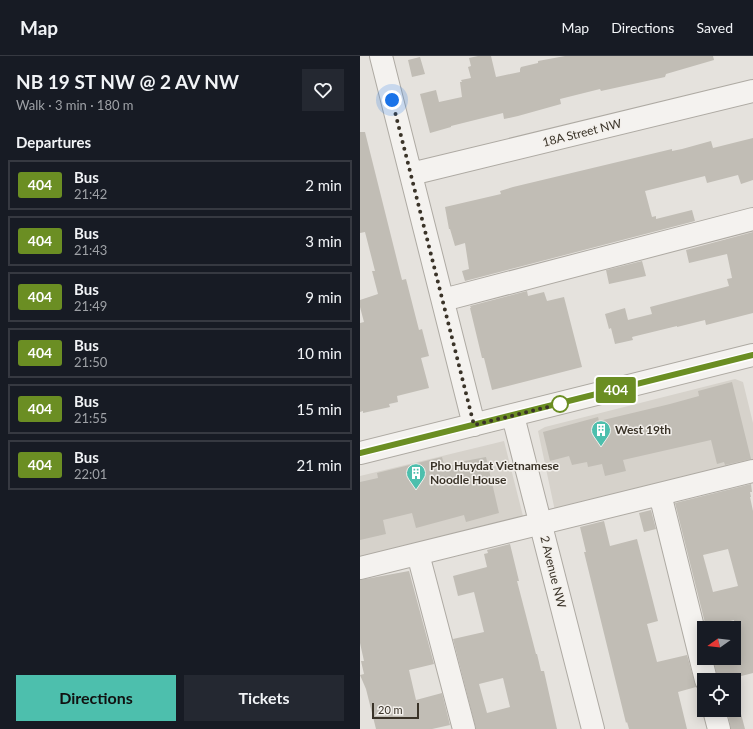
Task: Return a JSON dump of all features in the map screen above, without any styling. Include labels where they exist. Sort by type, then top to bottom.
[{"type":"street","points":[[381,56],[474,425]]},
{"type":"street","name":"18A Street NW","points":[[411,174],[753,91]]},
{"type":"street","points":[[443,300],[753,219]]},
{"type":"street","points":[[360,453],[753,355]]},
{"type":"street","name":"2 Avenue NW","points":[[513,416],[593,729]]},
{"type":"street","points":[[360,568],[753,471]]},
{"type":"street","points":[[660,494],[704,673]]},
{"type":"street","points":[[418,554],[464,729]]},
{"type":"street","points":[[716,717],[719,729]]},
{"type":"shaded area","points":[[735,379],[743,382],[753,423],[753,463],[555,511],[538,431],[545,427]]},
{"type":"shaded area","points":[[504,441],[525,524],[360,564],[360,476]]},
{"type":"building","points":[[491,56],[496,77],[520,72],[521,67],[538,63],[538,61],[565,56],[713,56],[714,60],[666,74],[665,77],[601,91],[600,89],[560,99],[561,104],[518,116],[504,119],[503,113],[451,126],[430,133],[420,94],[436,90],[439,102],[462,97],[460,82],[462,82],[461,80],[471,78],[468,67],[471,66],[469,58]]},
{"type":"building","points":[[420,57],[425,74],[412,77],[408,60]]},
{"type":"building","points":[[360,132],[365,132],[402,280],[406,279],[419,330],[422,329],[429,356],[421,358],[429,388],[397,396],[398,402],[389,404],[390,407],[363,413],[363,411],[360,412],[360,323],[364,322],[360,307],[360,300],[378,294],[372,271],[375,271],[365,232],[360,233]]},
{"type":"building","points":[[753,138],[753,180],[741,184],[738,175],[707,183],[705,176],[645,191],[652,217],[656,216],[656,219],[692,210],[695,221],[465,281],[462,271],[469,269],[465,243],[455,246],[449,229],[445,207],[501,194],[500,191],[513,187],[672,149],[672,151],[682,149],[711,141],[713,148]]},
{"type":"building","points":[[753,232],[753,313],[706,325],[705,320],[677,326],[632,337],[633,340],[615,344],[611,328],[609,329],[605,314],[625,308],[628,320],[652,314],[650,307],[729,286],[727,279],[732,278],[727,254],[689,263],[686,250]]},
{"type":"building","points":[[642,261],[646,276],[609,284],[606,270]]},
{"type":"building","points":[[527,291],[528,296],[544,292],[547,301],[564,297],[582,367],[492,390],[484,358],[482,358],[470,306]]},
{"type":"building","points":[[732,382],[751,459],[725,465],[724,462],[717,464],[711,440],[623,460],[626,471],[605,476],[602,464],[588,467],[587,462],[572,465],[569,456],[550,461],[543,432],[598,417],[599,421],[670,404],[699,396],[698,391]]},
{"type":"building","points":[[442,457],[445,468],[465,461],[486,457],[499,513],[466,522],[464,515],[416,528],[412,513],[383,520],[386,534],[360,540],[360,482],[378,478],[377,473]]},
{"type":"building","points":[[751,484],[752,492],[750,492],[750,497],[753,511],[753,673],[741,676],[741,673],[716,673],[715,665],[741,665],[741,621],[704,621],[675,503]],"holes":[[[728,549],[738,586],[713,592],[703,555]]]},
{"type":"building","points":[[651,510],[656,529],[644,532],[639,513]]},
{"type":"building","points":[[604,521],[610,546],[637,539],[658,621],[647,624],[657,662],[687,655],[696,687],[678,692],[687,729],[629,729],[627,722],[626,723],[584,552],[586,552],[580,527]]},
{"type":"building","points":[[510,544],[519,581],[517,581],[541,671],[544,671],[557,729],[476,729],[453,639],[484,632],[474,592],[458,596],[453,576],[487,567],[484,554],[488,553],[487,550]],"holes":[[[503,678],[510,707],[487,713],[479,684]]]},
{"type":"building","points":[[409,571],[434,664],[409,670],[416,700],[442,693],[450,725],[432,729],[376,729],[366,689],[360,675],[364,674],[361,661],[364,661],[360,643],[360,580]]},
{"type":"building","points":[[741,714],[745,729],[731,729],[728,717],[741,717]]},
{"type":"bus line","name":"404","points":[[360,453],[753,355]]},
{"type":"place","name":"West 19th","points":[[601,447]]},
{"type":"place","name":"Pho Huydat Vietnamese Noodle House","points":[[416,490]]},
{"type":"route","points":[[392,100],[474,425],[560,404]]}]
